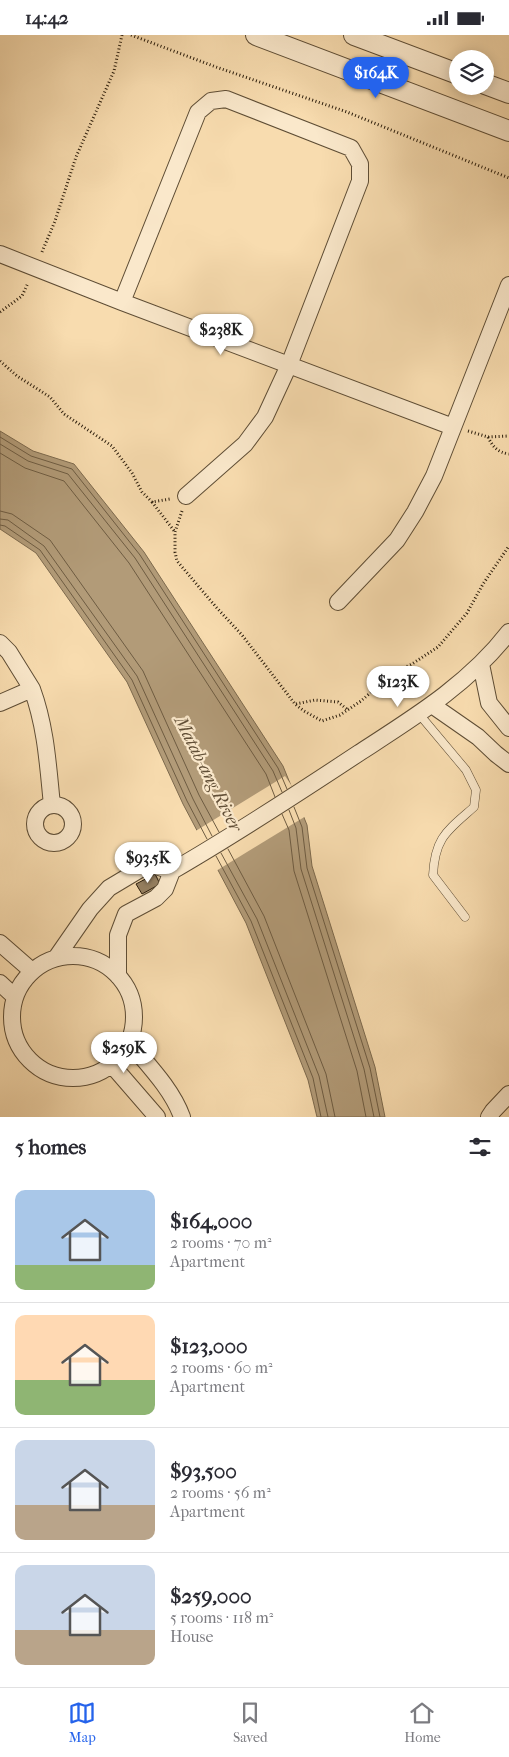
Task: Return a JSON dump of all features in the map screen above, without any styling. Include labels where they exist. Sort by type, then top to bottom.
[{"type":"street","points":[[256,35],[509,131]]},
{"type":"street","points":[[354,35],[449,71]]},
{"type":"street","points":[[494,87],[509,93]]},
{"type":"street","points":[[122,302],[198,112],[211,101],[226,99],[351,148],[360,164],[360,181],[289,365],[264,417],[245,445],[186,497]]},
{"type":"street","points":[[0,254],[453,427]]},
{"type":"street","points":[[338,602],[397,540],[415,512],[434,476],[509,285]]},
{"type":"street","points":[[118,975],[118,935],[126,914],[156,898],[166,889],[172,871],[297,794],[425,709],[481,664],[509,632]]},
{"type":"street","points":[[0,643],[9,653],[32,689],[38,705],[44,733],[52,805]]},
{"type":"street","points":[[481,664],[489,703],[509,728]]},
{"type":"street","points":[[0,703],[32,689]]},
{"type":"street","points":[[425,709],[478,737],[509,764]]},
{"type":"street","points":[[56,958],[90,909],[109,888],[149,864],[172,871]]},
{"type":"street","points":[[0,943],[32,971]]},
{"type":"street","points":[[73,956],[90,958],[105,965],[118,975],[131,996],[135,1019],[129,1042],[112,1065],[94,1075],[75,1078],[55,1076],[38,1067],[23,1054],[14,1036],[11,1017],[15,997],[22,983],[32,971],[43,963],[56,958],[73,956]]},
{"type":"street","points":[[0,983],[15,997]]},
{"type":"street","points":[[129,1042],[163,1084],[178,1106],[182,1117]]},
{"type":"street","points":[[112,1065],[157,1117]]},
{"type":"street","points":[[490,1117],[493,1111],[509,1094]]},
{"type":"lane","points":[[425,709],[466,770],[476,790],[474,807],[446,832],[437,845],[434,862],[433,875],[465,917]]},
{"type":"path","points":[[0,312],[22,296],[35,268],[55,221],[76,157],[114,71],[122,35]]},
{"type":"path","points":[[131,35],[346,112],[509,179]]},
{"type":"path","points":[[0,361],[17,376],[50,397],[64,414],[112,446],[132,473],[142,492],[152,501],[175,532]]},
{"type":"path","points":[[453,427],[488,437],[509,436]]},
{"type":"path","points":[[488,437],[500,453],[509,454]]},
{"type":"path","points":[[152,501],[186,497],[175,532],[177,561],[242,635],[295,704],[322,721],[348,710],[393,673],[412,664],[438,647],[467,613],[483,584],[509,546]]},
{"type":"path","points":[[295,704],[315,700],[338,702],[348,710]]},
{"type":"water","name":"Matab-ang River","points":[[0,431],[33,451],[74,464],[144,552],[283,766],[307,825],[312,866],[375,1067],[385,1117],[317,1117],[308,1080],[246,923],[183,804],[127,682],[36,553],[0,529]]},
{"type":"pier","points":[[285,776],[298,795],[306,816],[216,871],[194,832]]},
{"type":"building","points":[[155,874],[160,884],[142,894],[136,884]]}]
